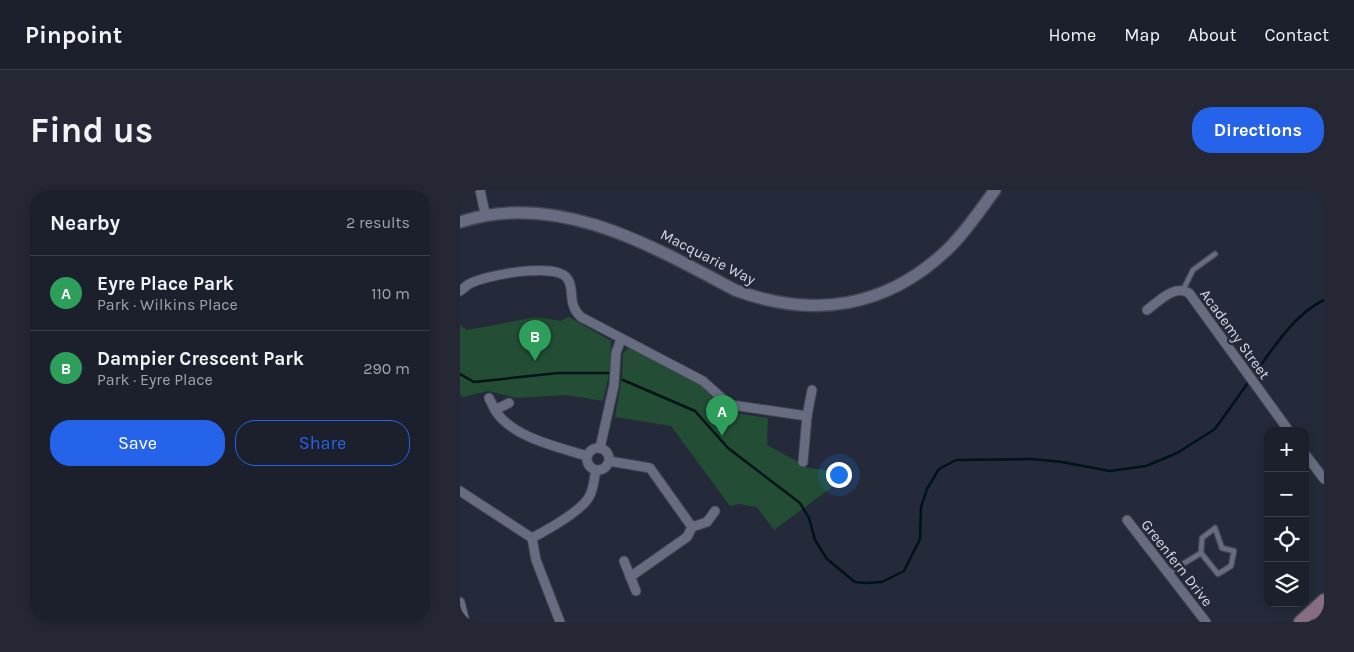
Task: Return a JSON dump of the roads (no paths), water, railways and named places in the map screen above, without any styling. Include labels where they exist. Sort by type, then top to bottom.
[{"type":"main road","points":[[1300,622],[1324,600]]},
{"type":"main road","points":[[1318,622],[1324,616]]},
{"type":"street","points":[[480,190],[485,213]]},
{"type":"street","name":"Macquarie Way","points":[[460,222],[485,213],[519,209],[568,212],[619,230],[744,293],[769,301],[818,306],[853,302],[874,296],[912,278],[948,250],[995,190]]},
{"type":"street","points":[[460,291],[470,283],[505,273],[554,270],[566,276],[569,282],[571,304],[575,312],[581,317],[704,380],[724,400],[732,405],[806,416]]},
{"type":"street","name":"Academy Street","points":[[1147,310],[1173,291],[1183,290],[1188,293],[1286,427]]},
{"type":"street","points":[[600,448],[614,385],[616,353],[621,339]]},
{"type":"street","points":[[803,462],[806,416],[812,390]]},
{"type":"street","points":[[489,398],[501,420],[538,441],[587,456]]},
{"type":"street","points":[[495,410],[508,402]]},
{"type":"street","points":[[600,448],[606,452],[609,461],[603,469],[596,470],[587,463],[587,456],[594,449],[600,448]]},
{"type":"street","points":[[1309,459],[1324,480]]},
{"type":"street","points":[[609,461],[650,468],[692,527]]},
{"type":"street","points":[[532,538],[554,526],[585,502],[592,490],[596,470]]},
{"type":"street","points":[[460,491],[532,538]]},
{"type":"street","points":[[630,577],[687,537],[692,527],[707,522],[715,512]]},
{"type":"street","name":"Greenfern Drive","points":[[1127,520],[1206,622]]},
{"type":"street","points":[[532,538],[534,555],[560,622]]},
{"type":"street","points":[[624,561],[636,591]]},
{"type":"street","points":[[460,602],[465,622]]},
{"type":"lane","points":[[1183,290],[1193,270],[1215,254]]},
{"type":"lane","points":[[1215,528],[1222,548],[1234,551],[1231,566],[1218,574],[1201,553],[1202,538],[1215,528]]},
{"type":"lane","points":[[1167,574],[1201,553]]},
{"type":"waterway","points":[[1253,376],[1293,324],[1313,306],[1324,300]]},
{"type":"waterway","points":[[460,374],[474,382],[558,373],[609,373]]},
{"type":"waterway","points":[[623,380],[695,411],[728,448],[800,503],[809,518],[815,540],[827,559],[855,582],[865,583],[882,582],[904,571],[920,539],[921,507],[927,489],[939,469],[956,460],[1032,459],[1062,462],[1110,471],[1146,466],[1177,453],[1215,429],[1250,380]]},
{"type":"place","name":"Dampier Crescent Park","points":[[535,361]]},
{"type":"place","name":"Eyre Place Park","points":[[722,436]]}]
